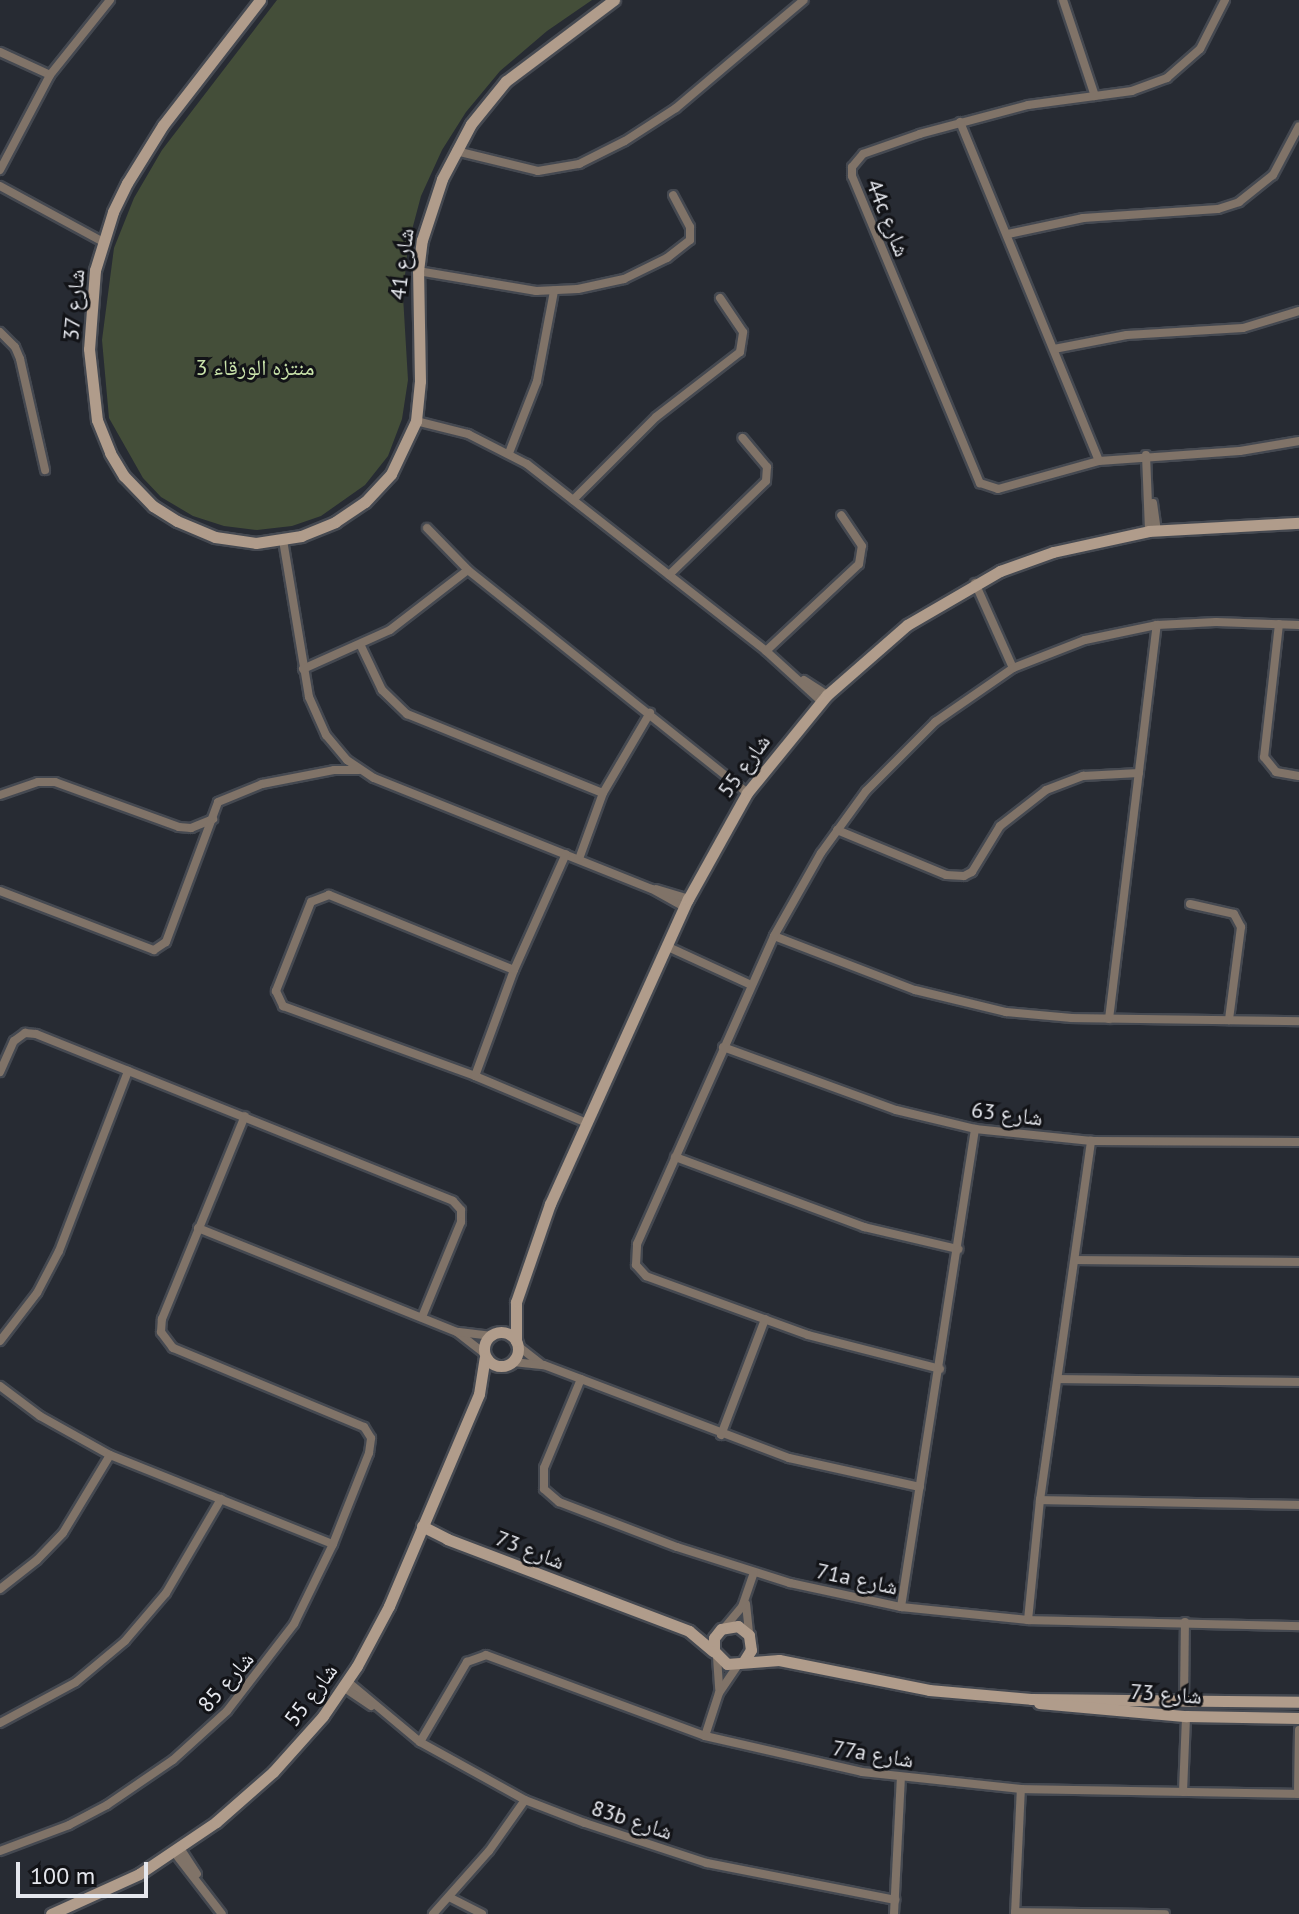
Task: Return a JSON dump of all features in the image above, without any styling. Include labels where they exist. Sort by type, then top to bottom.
[{"type":"street","points":[[0,170],[50,75],[110,0]]},
{"type":"street","name":"شارع 37","points":[[260,0],[142,154],[103,242],[91,298],[90,373],[97,420],[118,468],[153,506],[196,530],[235,541],[283,540]]},
{"type":"street","name":"شارع 41","points":[[283,540],[318,530],[365,502],[402,457],[416,421],[420,381],[418,271],[430,209],[456,151],[471,124],[506,81],[614,0]]},
{"type":"street","points":[[456,151],[538,171],[559,170],[589,160],[676,108],[804,0]]},
{"type":"street","points":[[1063,0],[1095,96]]},
{"type":"street","name":"44c شارع","points":[[1099,461],[1007,486],[989,488],[975,477],[852,176],[852,167],[863,154],[960,122],[1028,105],[1132,91],[1167,78],[1200,49],[1225,0]]},
{"type":"street","points":[[0,52],[50,75]]},
{"type":"street","points":[[960,122],[1099,461],[1146,455],[1240,451],[1299,441]]},
{"type":"street","points":[[1008,234],[1083,218],[1218,209],[1239,202],[1273,175],[1299,126]]},
{"type":"street","points":[[0,186],[103,242]]},
{"type":"street","points":[[418,271],[518,290],[554,291],[624,279],[686,246],[691,234],[690,227],[673,195]]},
{"type":"street","points":[[509,453],[537,381],[554,291]]},
{"type":"street","points":[[573,500],[656,417],[740,352],[743,332],[720,298]]},
{"type":"street","points":[[1054,349],[1127,335],[1243,328],[1299,311]]},
{"type":"street","points":[[0,332],[15,347],[20,359],[45,470]]},
{"type":"street","points":[[416,421],[468,434],[509,453],[824,698]]},
{"type":"street","points":[[669,575],[766,481],[767,467],[743,438]]},
{"type":"street","points":[[1146,455],[1153,530]]},
{"type":"street","points":[[766,651],[859,564],[862,546],[841,515]]},
{"type":"street","name":"شارع 55","points":[[491,1335],[516,1302],[550,1204],[686,903],[747,793],[824,698],[884,643],[971,585],[1053,552],[1153,530],[1299,525]]},
{"type":"street","points":[[427,528],[468,570],[747,793]]},
{"type":"street","points":[[283,540],[309,697],[322,728],[336,748],[360,770],[686,903]]},
{"type":"street","points":[[303,669],[361,646],[418,612],[468,570]]},
{"type":"street","points":[[971,585],[1013,668]]},
{"type":"street","points":[[940,1369],[851,1348],[640,1271],[635,1251],[774,936],[837,830],[899,755],[945,715],[1013,668],[1085,640],[1157,625],[1216,622],[1299,625]]},
{"type":"street","points":[[1279,624],[1264,757],[1276,772],[1299,776]]},
{"type":"street","points":[[1109,1019],[1157,625]]},
{"type":"street","points":[[361,646],[382,690],[407,714],[603,793]]},
{"type":"street","points":[[579,859],[603,793],[650,713]]},
{"type":"street","points":[[0,891],[154,950],[166,942],[218,802],[249,788],[322,772],[360,770]]},
{"type":"street","points":[[837,830],[946,875],[964,876],[972,872],[1000,826],[1046,790],[1083,776],[1139,773]]},
{"type":"street","points":[[0,795],[38,782],[55,782],[179,827],[191,828],[213,819]]},
{"type":"street","points":[[475,1076],[514,970],[566,854]]},
{"type":"street","points":[[514,970],[329,895],[311,902],[276,991],[283,1006],[475,1076],[587,1123]]},
{"type":"street","points":[[1190,904],[1234,914],[1241,927],[1229,1020]]},
{"type":"street","points":[[774,936],[939,998],[1031,1015],[1299,1021]]},
{"type":"street","points":[[666,946],[751,985]]},
{"type":"street","points":[[0,1072],[14,1041],[25,1033],[42,1036],[453,1201],[461,1210],[461,1222],[422,1317]]},
{"type":"street","name":"شارع 63","points":[[723,1047],[896,1110],[975,1129],[1091,1141],[1299,1142]]},
{"type":"street","points":[[0,1341],[37,1293],[59,1251],[128,1071]]},
{"type":"street","points":[[245,1116],[198,1228],[457,1332],[494,1366],[544,1365]]},
{"type":"street","points":[[901,1607],[975,1129]]},
{"type":"street","points":[[1028,1620],[1040,1500],[1091,1141]]},
{"type":"street","points":[[675,1157],[864,1227],[958,1249]]},
{"type":"street","name":"شارع 85","points":[[0,1851],[69,1825],[144,1782],[201,1737],[252,1684],[274,1655],[312,1590],[369,1453],[371,1438],[368,1431],[357,1423],[173,1348],[163,1338],[162,1319],[198,1228]]},
{"type":"street","points":[[1075,1260],[1299,1262]]},
{"type":"street","name":"شارع 55","points":[[516,1302],[517,1343]]},
{"type":"street","points":[[721,1435],[765,1319]]},
{"type":"street","points":[[457,1332],[508,1333],[544,1365],[721,1435],[813,1465],[920,1487]]},
{"type":"street","points":[[484,1355],[491,1335]]},
{"type":"street","points":[[509,1364],[517,1343]]},
{"type":"street","name":"شارع 55","points":[[51,1914],[102,1893],[177,1850],[273,1772],[345,1684],[379,1627],[479,1394],[484,1355]]},
{"type":"street","name":"شارع 55","points":[[479,1394],[509,1364]]},
{"type":"street","name":"71a شارع","points":[[581,1379],[544,1468],[544,1489],[550,1497],[637,1533],[754,1573],[901,1607],[1028,1620],[1299,1626]]},
{"type":"street","points":[[1058,1379],[1299,1382]]},
{"type":"street","points":[[0,1386],[40,1416],[110,1455],[333,1544]]},
{"type":"street","points":[[0,1589],[37,1560],[63,1533],[110,1455]]},
{"type":"street","points":[[0,1723],[66,1688],[125,1641],[166,1593],[221,1499]]},
{"type":"street","points":[[1040,1500],[1299,1505]]},
{"type":"street","name":"شارع 73","points":[[421,1529],[689,1631],[715,1654]]},
{"type":"street","points":[[719,1693],[715,1654],[721,1629],[746,1599],[754,1573]]},
{"type":"street","points":[[705,1736],[719,1693],[751,1650],[746,1599]]},
{"type":"street","points":[[1184,1700],[1185,1622]]},
{"type":"street","points":[[721,1629],[738,1626],[750,1636]]},
{"type":"street","name":"شارع 73","points":[[689,1631],[721,1629]]},
{"type":"street","name":"شارع 73","points":[[750,1636],[779,1660]]},
{"type":"street","points":[[715,1654],[727,1664],[742,1662]]},
{"type":"street","name":"77a شارع","points":[[420,1742],[464,1668],[473,1658],[486,1655],[705,1736],[809,1762],[901,1778],[1021,1789],[1299,1794]]},
{"type":"street","name":"شارع 73","points":[[742,1662],[779,1660],[929,1690],[1031,1699],[1299,1702]]},
{"type":"street","name":"83b شارع","points":[[345,1684],[420,1742],[525,1800],[707,1863],[895,1900]]},
{"type":"street","name":"شارع 73","points":[[1031,1699],[1043,1703],[1186,1716],[1299,1718]]},
{"type":"street","points":[[1183,1792],[1186,1716]]},
{"type":"street","points":[[1299,1730],[1299,1794]]},
{"type":"street","points":[[894,1914],[901,1778]]},
{"type":"street","points":[[1021,1789],[1015,1913],[1165,1914]]},
{"type":"street","points":[[433,1914],[525,1800]]},
{"type":"street","points":[[177,1850],[222,1914]]},
{"type":"street","points":[[449,1897],[482,1914]]},
{"type":"green space","name":"منتزه الورقاء 3","points":[[277,0],[592,0],[547,31],[500,71],[466,112],[442,150],[421,196],[408,245],[403,296],[408,380],[402,419],[388,456],[365,485],[321,516],[292,526],[257,530],[224,526],[193,516],[161,497],[143,478],[109,418],[102,340],[114,248],[134,198],[162,150]]}]
